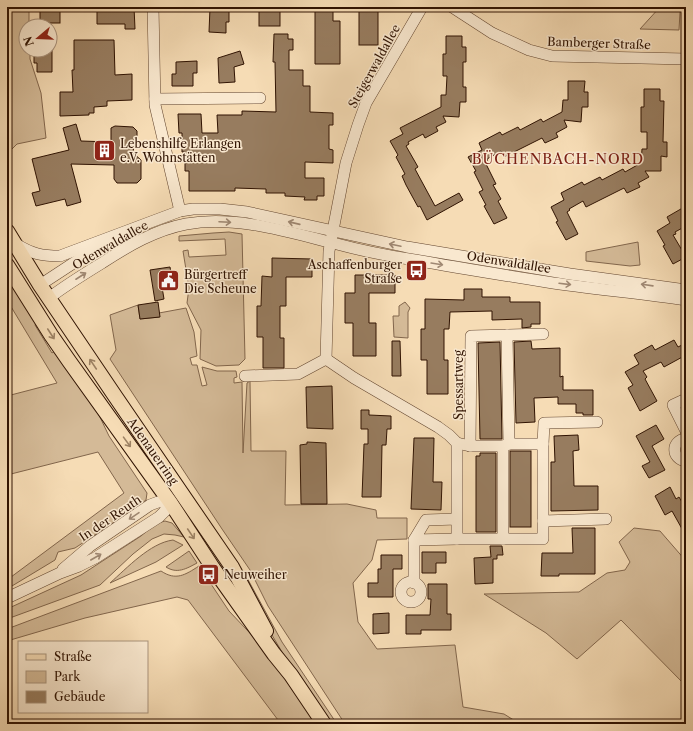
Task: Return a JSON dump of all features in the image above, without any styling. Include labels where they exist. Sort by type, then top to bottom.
[{"type":"main road","name":"Adenauerring","points":[[7,231],[40,285],[232,567],[291,675]]},
{"type":"main road","name":"Adenauerring","points":[[7,265],[69,361],[170,502],[214,568],[274,654],[291,675],[324,724]]},
{"type":"main road","points":[[30,301],[40,285]]},
{"type":"main road","points":[[30,301],[49,298]]},
{"type":"main road","points":[[170,502],[182,494]]},
{"type":"street","points":[[153,7],[154,99],[180,211]]},
{"type":"street","name":"Steigerwaldallee","points":[[331,237],[346,164],[366,103],[422,7]]},
{"type":"street","name":"Bamberger Straße","points":[[452,7],[492,33],[529,50],[552,56],[686,59]]},
{"type":"street","points":[[154,99],[260,98]]},
{"type":"street","name":"Odenwaldallee","points":[[15,244],[27,251],[42,256],[60,256],[180,211],[220,208],[247,212],[418,261],[540,281],[686,300]]},
{"type":"street","name":"Odenwaldallee","points":[[49,298],[96,266],[144,238],[165,229],[186,224],[226,221],[303,235],[331,237],[407,247],[552,271],[686,290]]},
{"type":"street","name":"Odenwaldallee","points":[[40,285],[122,232]]},
{"type":"street","points":[[326,359],[329,251],[331,237]]},
{"type":"street","name":"Spessartweg","points":[[470,446],[471,336],[543,334]]},
{"type":"street","points":[[503,539],[507,335]]},
{"type":"street","points":[[245,376],[298,374],[326,359]]},
{"type":"street","points":[[326,359],[354,378],[438,427],[457,443],[470,446],[543,444]]},
{"type":"street","points":[[686,399],[673,405],[686,431]]},
{"type":"street","points":[[414,540],[543,539],[544,423],[597,422]]},
{"type":"street","points":[[686,439],[678,442],[675,449],[676,456],[686,460]]},
{"type":"street","points":[[457,443],[457,539]]},
{"type":"street","name":"In der Reuth","points":[[7,598],[60,572],[79,566],[95,558],[159,517],[165,511],[170,502]]},
{"type":"street","points":[[414,583],[414,540],[426,520],[457,519]]},
{"type":"street","points":[[543,521],[606,519]]},
{"type":"green space","points":[[7,7],[29,7],[29,18],[18,18],[18,58],[30,58],[41,93],[46,138],[17,144],[7,154]]},
{"type":"green space","points":[[660,7],[677,7],[680,12],[679,30],[640,29]]},
{"type":"green space","points":[[229,232],[242,234],[245,359],[239,365],[216,366],[200,359],[201,330],[187,303],[189,288],[183,251],[188,250],[189,257],[226,255],[225,239],[179,241],[179,236]]},
{"type":"green space","points":[[638,242],[640,265],[630,266],[586,261],[586,252]]},
{"type":"green space","points":[[7,275],[37,322],[35,325],[52,353],[55,351],[98,413],[109,436],[147,493],[146,500],[125,515],[75,548],[58,552],[55,560],[7,589],[7,580],[124,493],[98,452],[7,475],[7,396],[57,383],[7,300]]},
{"type":"green space","points":[[405,302],[410,308],[408,312],[408,338],[394,337],[393,316],[399,316],[399,306]]},
{"type":"green space","points":[[138,305],[140,319],[159,317],[159,313],[186,308],[194,332],[197,356],[190,358],[192,365],[197,365],[202,386],[207,385],[202,367],[217,371],[236,371],[237,377],[234,378],[234,383],[242,382],[243,453],[247,383],[250,381],[251,451],[286,451],[285,505],[347,504],[376,510],[377,518],[407,518],[407,539],[377,540],[372,560],[353,583],[358,622],[377,649],[455,645],[463,707],[504,714],[520,724],[345,724],[268,606],[250,570],[110,359],[116,350],[110,315]]},
{"type":"green space","points":[[165,521],[172,523],[184,537],[164,534],[152,539],[133,554],[100,585],[7,619],[7,609],[81,575],[141,536],[155,524]]},
{"type":"green space","points":[[634,528],[660,531],[686,561],[686,686],[621,620],[577,659],[546,633],[484,594],[579,592],[607,573],[625,570],[630,562],[619,542]]},
{"type":"green space","points":[[173,540],[183,545],[156,562],[110,583],[147,551],[164,542]]},
{"type":"green space","points":[[189,551],[197,563],[185,569],[178,570],[166,567]]},
{"type":"green space","points":[[199,566],[229,611],[263,647],[316,724],[281,724],[188,600],[177,597],[85,618],[7,641],[7,629],[161,571],[171,576],[180,576]]},
{"type":"green space","points":[[246,576],[282,642],[337,724],[330,724],[285,657],[269,630],[245,578]]},
{"type":"building","points":[[40,7],[60,7],[60,23],[58,23],[58,18],[40,18]]},
{"type":"building","points":[[97,7],[134,7],[135,29],[125,29],[125,24],[97,24]]},
{"type":"building","points":[[259,7],[280,7],[280,26],[259,26]]},
{"type":"building","points":[[315,7],[333,7],[333,21],[340,21],[340,64],[315,64]]},
{"type":"building","points":[[359,7],[378,7],[378,45],[359,45]]},
{"type":"building","points":[[210,8],[229,8],[229,22],[226,22],[226,33],[209,32]]},
{"type":"building","points":[[274,34],[288,34],[288,39],[293,39],[293,50],[289,50],[289,70],[303,70],[303,86],[310,86],[310,112],[333,113],[333,125],[329,125],[329,149],[333,150],[333,163],[305,162],[305,178],[324,178],[324,196],[317,196],[317,200],[304,200],[305,197],[285,196],[285,193],[266,193],[266,189],[235,188],[235,191],[189,191],[189,171],[185,171],[185,152],[182,152],[182,133],[179,133],[178,114],[201,114],[202,133],[218,133],[217,115],[242,115],[242,111],[276,112],[275,62],[273,62]]},
{"type":"building","points":[[446,36],[462,36],[462,47],[466,47],[466,62],[463,62],[463,87],[466,87],[466,102],[460,102],[459,117],[443,116],[446,122],[436,127],[438,131],[425,138],[423,134],[408,142],[409,144],[406,146],[418,167],[415,169],[435,206],[459,193],[463,200],[427,220],[420,206],[418,207],[406,185],[402,176],[405,174],[396,157],[398,155],[390,141],[403,134],[400,128],[441,107],[441,95],[446,95],[447,76],[443,76],[443,54],[446,54]]},
{"type":"building","points":[[74,40],[114,40],[115,75],[132,74],[132,100],[107,101],[107,106],[94,107],[94,113],[89,113],[89,115],[60,116],[60,92],[73,92],[72,70],[74,70]]},
{"type":"building","points":[[240,51],[244,64],[234,67],[235,82],[219,83],[218,58]]},
{"type":"building","points":[[34,58],[52,58],[52,72],[37,72],[37,63],[34,63]]},
{"type":"building","points":[[197,61],[197,73],[193,73],[193,86],[172,86],[172,74],[176,74],[176,62]]},
{"type":"building","points":[[568,81],[585,81],[584,92],[588,92],[588,107],[582,107],[581,122],[564,120],[567,127],[556,133],[558,137],[545,143],[542,138],[504,157],[501,151],[487,159],[488,160],[485,162],[496,184],[493,185],[501,199],[498,201],[507,218],[494,224],[484,206],[486,205],[479,192],[483,190],[474,172],[476,171],[468,157],[482,150],[479,143],[500,132],[502,135],[518,127],[520,130],[541,119],[543,122],[562,112],[563,100],[568,100]]},
{"type":"building","points":[[644,89],[660,89],[660,101],[664,101],[663,142],[667,142],[667,157],[661,156],[661,171],[645,171],[649,177],[638,183],[640,187],[627,193],[624,188],[586,207],[583,201],[569,209],[570,210],[567,212],[578,234],[566,240],[556,222],[558,221],[551,207],[564,200],[561,193],[582,182],[584,185],[600,177],[602,180],[623,169],[625,172],[641,163],[642,149],[647,149],[647,132],[641,132],[641,107],[644,107]]},
{"type":"building","points":[[76,124],[81,141],[111,142],[111,128],[115,126],[133,127],[137,131],[137,141],[134,144],[133,153],[141,160],[141,179],[137,183],[117,183],[114,179],[114,165],[71,164],[81,202],[67,206],[65,199],[36,206],[32,193],[40,191],[32,159],[69,150],[63,128]]},
{"type":"building","points":[[686,206],[686,226],[675,232],[676,234],[673,235],[686,257],[673,264],[657,231],[670,223],[667,217]]},
{"type":"building","points":[[272,258],[312,259],[312,277],[286,277],[286,306],[280,306],[280,338],[284,338],[284,368],[263,368],[263,337],[257,337],[257,306],[261,306],[262,276],[272,277]]},
{"type":"building","points":[[170,267],[173,285],[162,287],[164,299],[155,301],[150,270]]},
{"type":"building","points":[[355,275],[395,275],[395,293],[369,293],[369,323],[376,323],[376,356],[353,356],[353,323],[345,323],[345,293],[355,293]]},
{"type":"building","points":[[464,289],[482,289],[482,297],[510,297],[510,302],[540,302],[540,324],[531,324],[531,327],[522,328],[522,319],[492,320],[492,311],[450,312],[449,329],[444,329],[444,360],[448,360],[448,394],[427,394],[427,360],[421,360],[421,329],[425,329],[425,299],[464,300]]},
{"type":"building","points":[[158,302],[160,317],[140,319],[138,305]]},
{"type":"building","points":[[674,340],[678,347],[686,343],[686,355],[664,367],[661,362],[643,371],[647,377],[645,379],[657,401],[640,411],[628,388],[633,385],[625,372],[639,364],[634,355],[652,345],[655,350]]},
{"type":"building","points":[[392,341],[400,341],[401,376],[392,376]]},
{"type":"building","points":[[531,341],[532,349],[560,348],[560,377],[563,376],[563,390],[593,390],[593,415],[576,413],[576,404],[558,404],[558,397],[534,398],[535,422],[516,423],[514,342]]},
{"type":"building","points":[[500,342],[502,439],[480,439],[478,343]]},
{"type":"building","points":[[332,386],[333,429],[307,428],[306,387]]},
{"type":"building","points":[[361,410],[369,410],[369,415],[391,416],[391,429],[387,429],[386,445],[382,445],[381,497],[362,497],[364,444],[368,444],[368,429],[361,429]]},
{"type":"building","points":[[656,425],[664,439],[652,446],[665,470],[649,478],[642,466],[650,462],[636,436]]},
{"type":"building","points":[[578,435],[579,450],[573,451],[574,486],[598,486],[598,510],[551,511],[551,462],[555,462],[554,436]]},
{"type":"building","points":[[414,438],[434,438],[433,482],[442,482],[441,510],[411,509]]},
{"type":"building","points":[[307,442],[326,443],[327,504],[301,504],[300,445],[307,444]]},
{"type":"building","points":[[510,451],[531,451],[531,527],[510,527]]},
{"type":"building","points":[[480,453],[496,453],[496,532],[476,532],[476,456],[480,456]]},
{"type":"building","points":[[670,487],[676,499],[679,497],[686,509],[686,536],[672,511],[665,515],[655,496]]},
{"type":"building","points":[[572,528],[595,528],[595,574],[559,574],[559,576],[541,576],[542,553],[573,553]]},
{"type":"building","points":[[490,546],[502,546],[503,555],[497,555],[497,559],[493,559],[493,583],[475,584],[474,558],[491,557]]},
{"type":"building","points":[[422,552],[446,552],[446,563],[436,563],[436,573],[422,573]]},
{"type":"building","points":[[381,555],[402,555],[402,569],[393,569],[393,597],[368,597],[368,583],[378,583],[378,569],[381,569]]},
{"type":"building","points":[[428,584],[447,584],[447,614],[451,614],[451,630],[421,630],[421,634],[406,634],[406,615],[430,615],[431,599],[428,599]]},
{"type":"building","points":[[389,613],[389,633],[373,634],[373,614]]},
{"type":"place","name":"Lebenshilfe Erlangen e.V. Wohnstätten","points":[[105,150]]},
{"type":"place","name":"Aschaffenburger Straße","points":[[417,271]]},
{"type":"place","name":"Bürgertreff Die Scheune","points":[[168,281]]},
{"type":"place","name":"Neuweiher","points":[[208,574]]},
{"type":"district","name":"BÜCHENBACH-NORD","points":[[558,159]]}]
